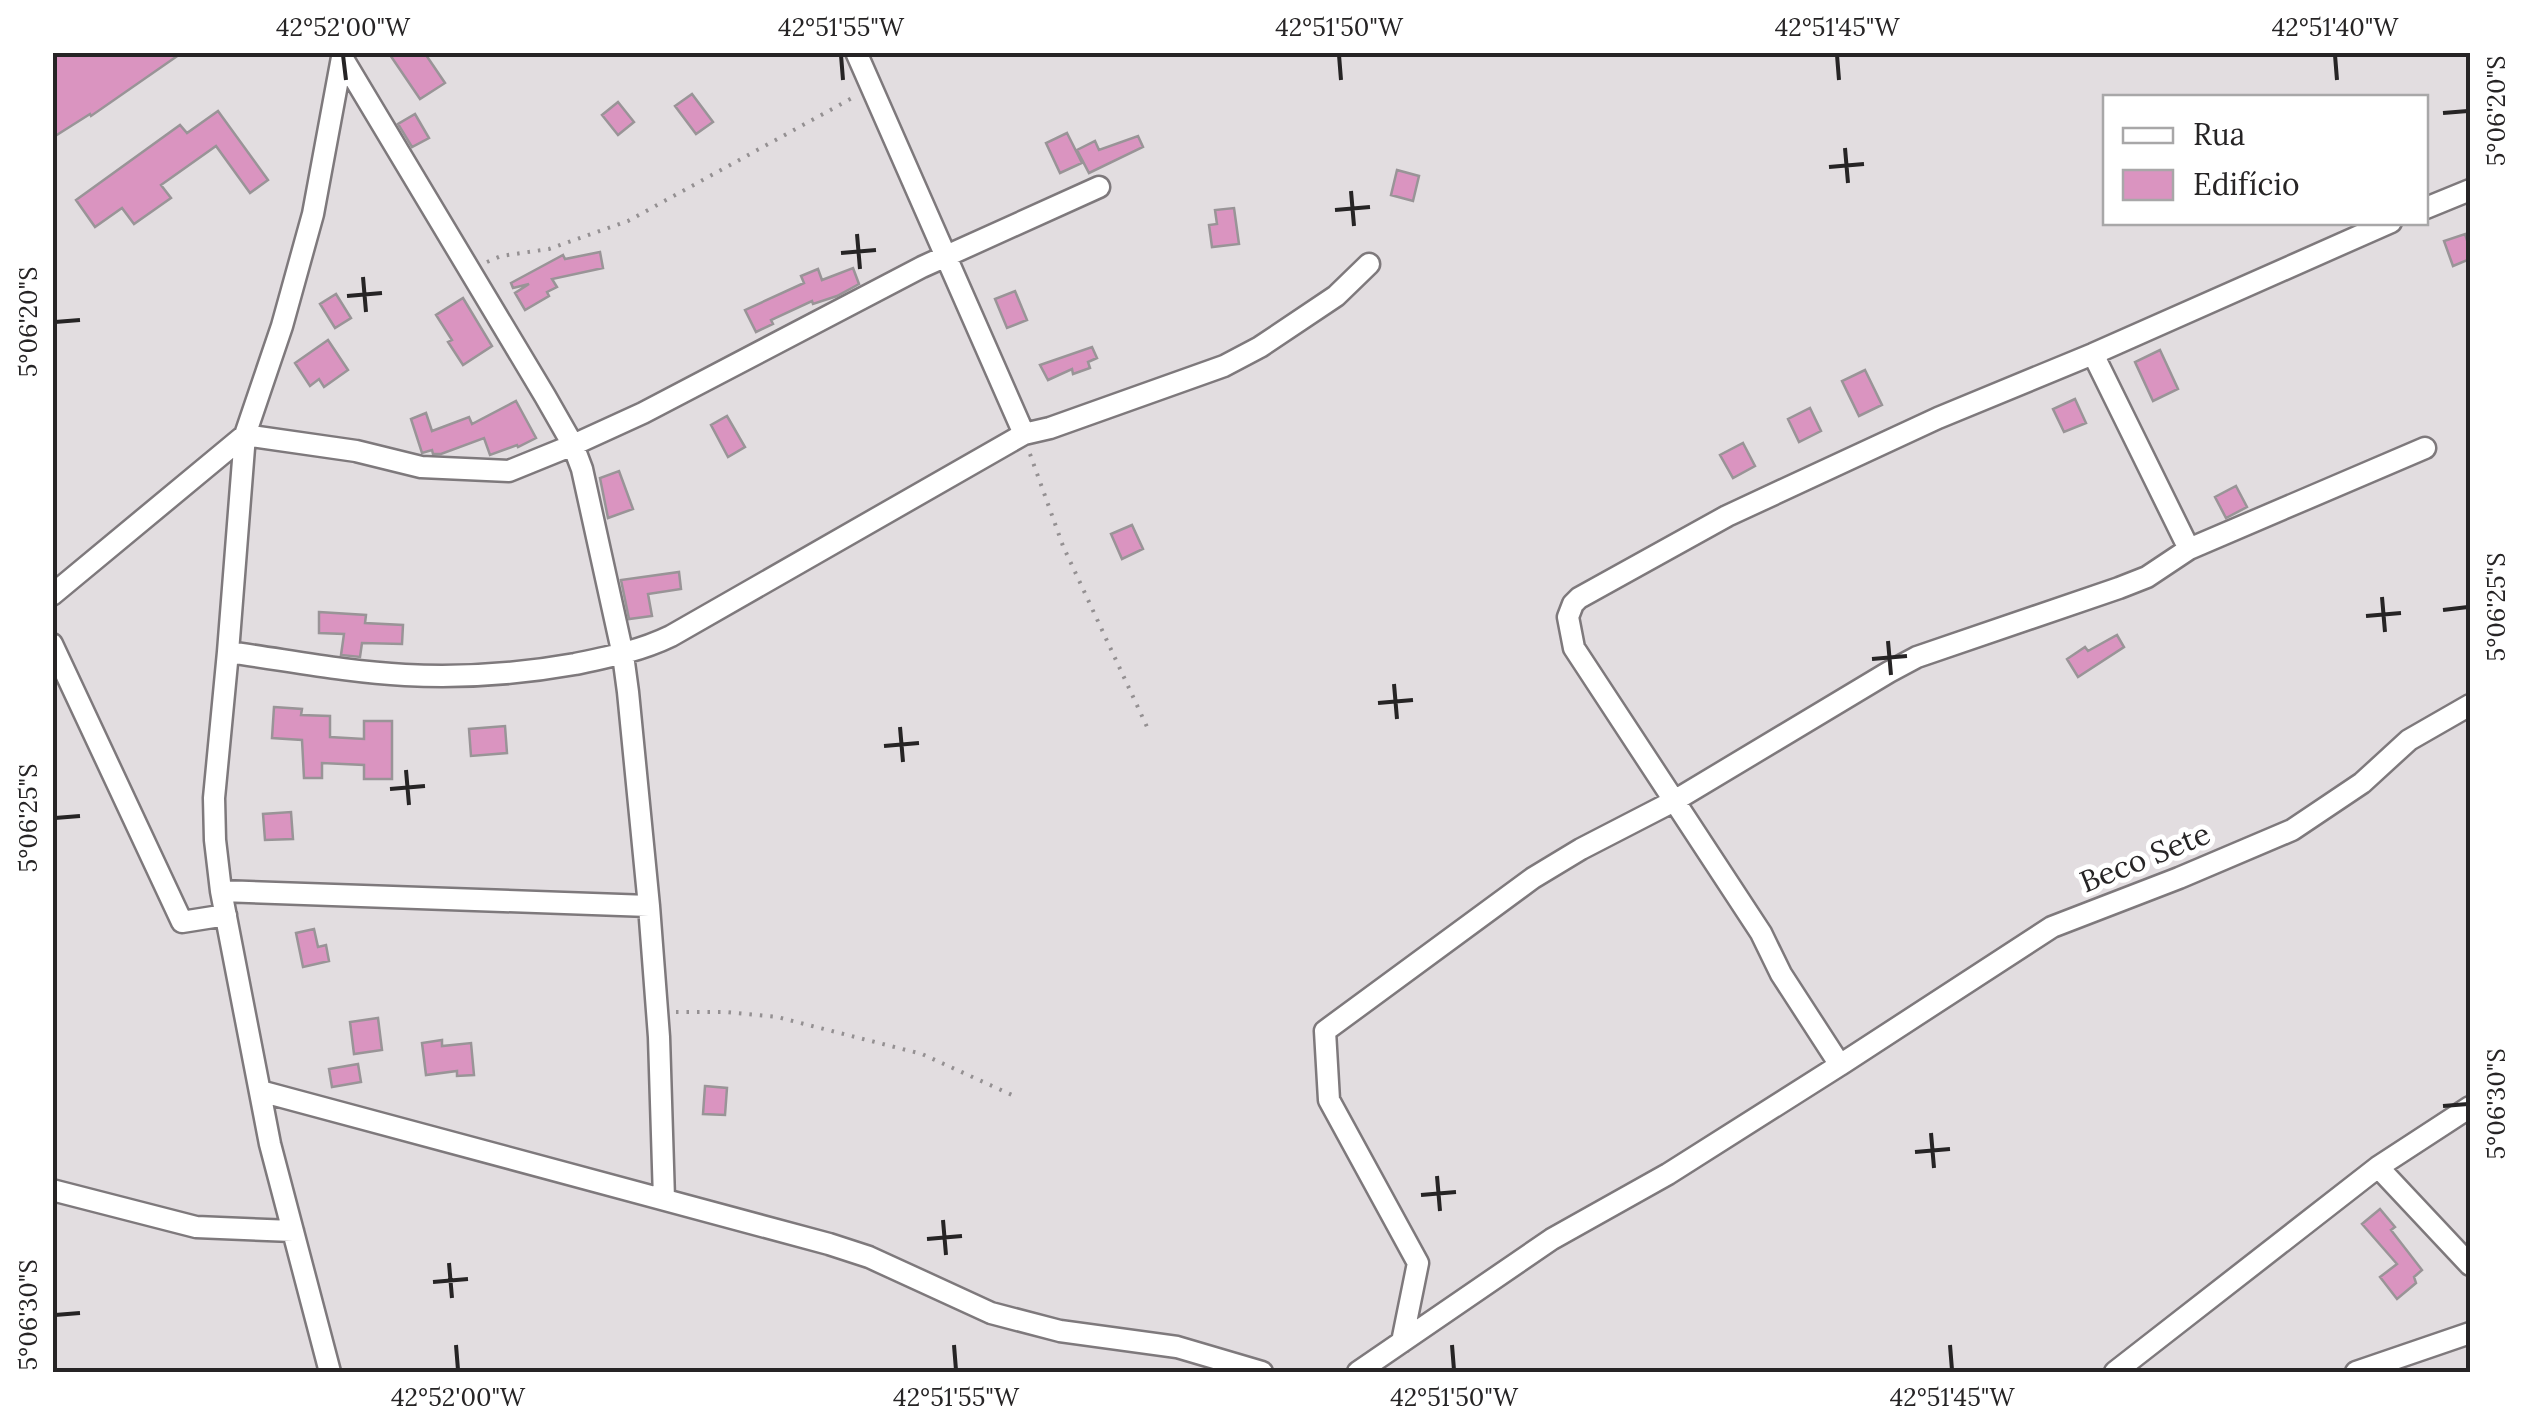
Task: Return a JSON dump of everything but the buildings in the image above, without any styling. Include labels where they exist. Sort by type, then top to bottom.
[{"type":"street","points":[[856,52],[1024,434]]},
{"type":"street","points":[[343,56],[574,445],[623,654],[658,1012],[664,1199]]},
{"type":"street","points":[[330,1372],[270,1144],[221,891],[214,798],[245,434],[282,326],[313,214],[343,56]]},
{"type":"street","points":[[52,596],[245,434],[356,451],[421,467],[509,471],[643,413],[946,256],[1099,187]]},
{"type":"street","points":[[2428,207],[2470,190]]},
{"type":"street","points":[[1840,1064],[1781,974],[1760,933],[1574,648],[1568,626],[1573,604],[1600,585],[1727,516],[1938,418],[2384,225]]},
{"type":"street","points":[[228,652],[401,675],[454,677],[532,671],[623,654],[671,636],[1024,434],[1224,366],[1322,306],[1369,264]]},
{"type":"street","points":[[2093,354],[2189,550]]},
{"type":"street","points":[[1402,1342],[1418,1263],[1328,1100],[1325,1031],[1533,878],[1674,801],[1917,657],[2147,577],[2189,550],[2425,448]]},
{"type":"street","points":[[52,644],[182,922],[226,915]]},
{"type":"street","name":"Beco Sete","points":[[1358,1372],[1552,1238],[1668,1174],[2052,927],[2292,830],[2362,783],[2409,740],[2470,705]]},
{"type":"street","points":[[221,891],[649,906]]},
{"type":"street","points":[[260,1090],[869,1257],[990,1313],[1060,1330],[1178,1348],[1262,1372]]},
{"type":"street","points":[[2115,1372],[2378,1167],[2470,1107]]},
{"type":"street","points":[[2378,1167],[2470,1265]]},
{"type":"street","points":[[52,1190],[196,1227],[293,1232]]},
{"type":"street","points":[[2356,1372],[2470,1333]]},
{"type":"path","points":[[469,270],[500,256],[549,249],[628,221],[872,87]]},
{"type":"path","points":[[1024,434],[1062,546],[1148,730]]},
{"type":"path","points":[[658,1012],[776,1017],[922,1054],[1012,1095]]}]
